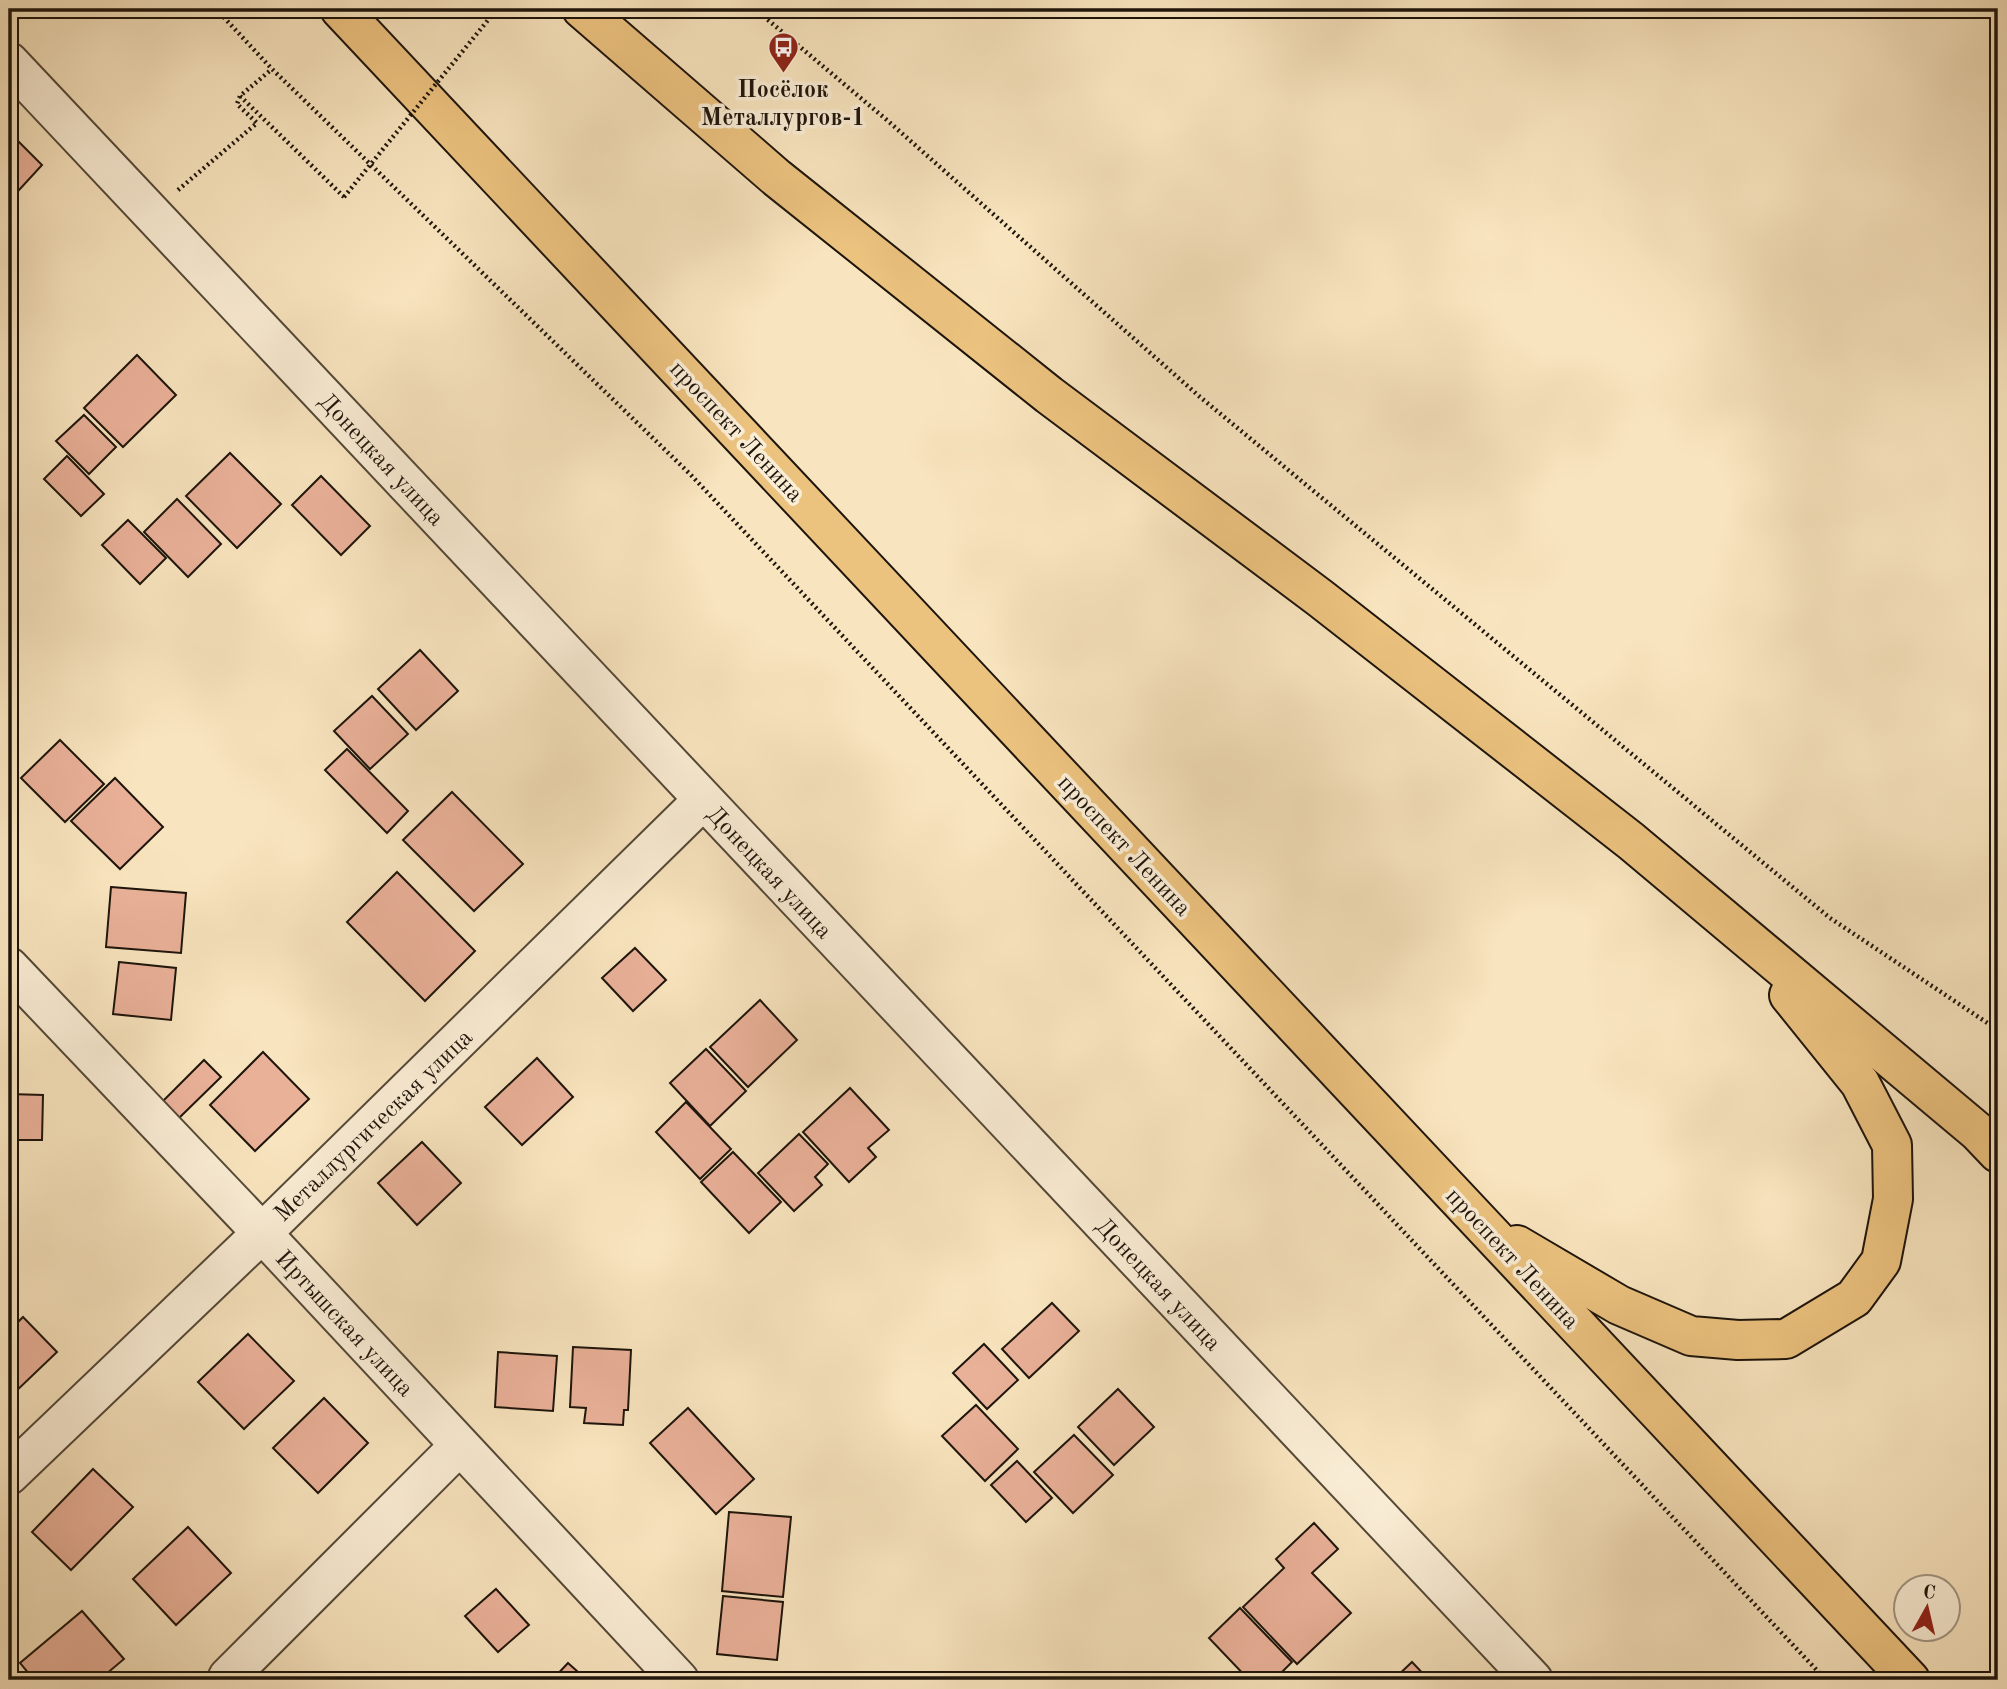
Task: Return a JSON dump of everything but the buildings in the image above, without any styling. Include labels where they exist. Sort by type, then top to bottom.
[{"type":"main road","name":"проспект Ленина","points":[[340,9],[1910,1680]]},
{"type":"main road","points":[[582,9],[777,178],[1049,395],[1320,598],[1598,816],[1734,926],[1979,1132],[1998,1153]]},
{"type":"main road","points":[[1479,1222],[1619,1305],[1691,1336],[1738,1340],[1786,1339],[1854,1298],[1881,1261],[1893,1199],[1892,1145],[1860,1083],[1734,926]]},
{"type":"street","name":"Донецкая улица","points":[[9,62],[1533,1680]]},
{"type":"street","name":"Металлургическая улица","points":[[9,1475],[262,1233],[703,800]]},
{"type":"street","name":"Иртышская улица","points":[[9,967],[262,1233],[679,1680]]},
{"type":"street","points":[[231,1680],[228,1677],[459,1446]]},
{"type":"path","points":[[216,9],[272,69],[690,474],[1825,1680]]},
{"type":"path","points":[[240,96],[344,197],[497,9]]},
{"type":"path","points":[[755,9],[888,121],[1200,397],[1830,918],[1998,1030]]},
{"type":"path","points":[[151,214],[257,123],[237,104],[240,96],[272,69]]},
{"type":"place","name":"Посёлок Металлургов-1","points":[[783,74]]}]
